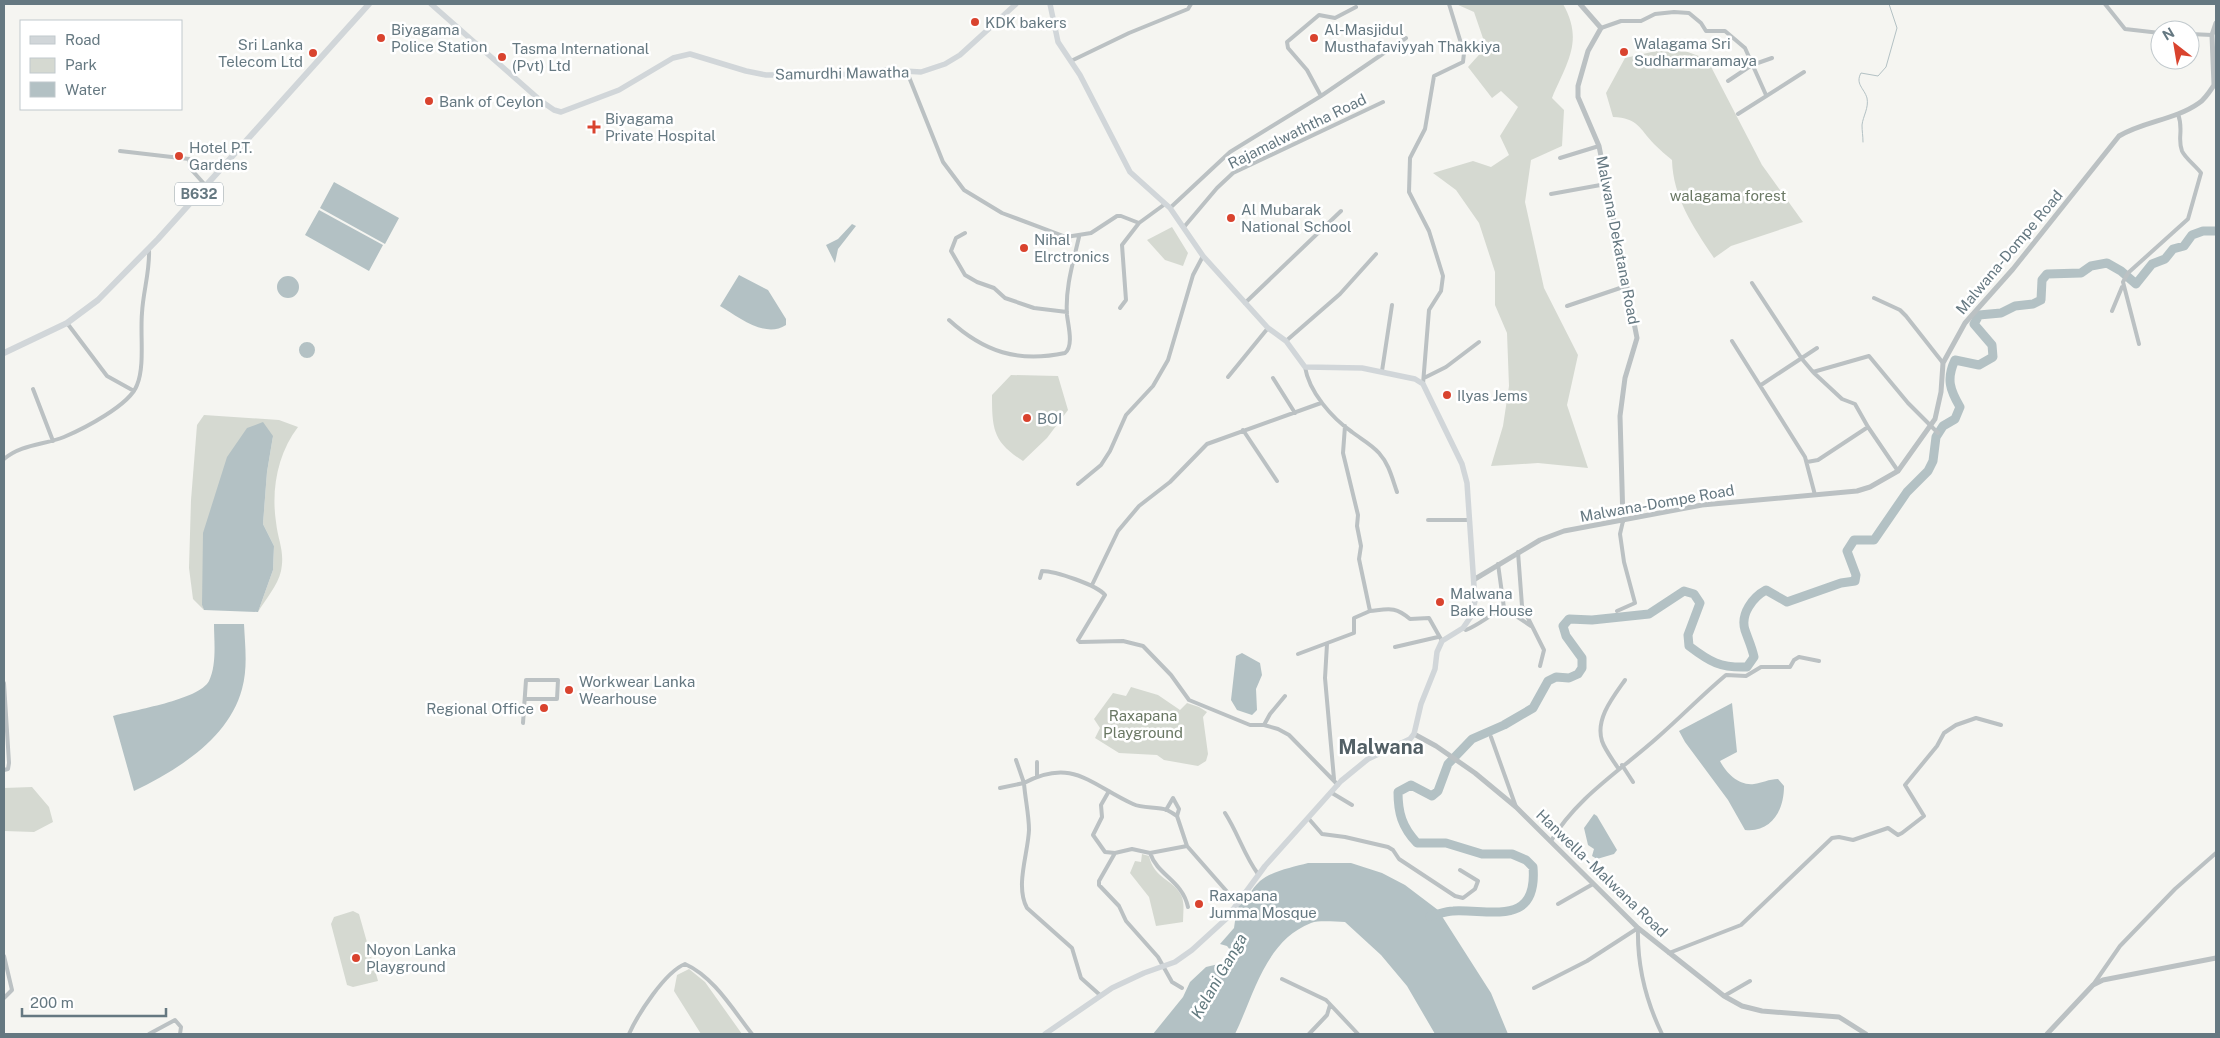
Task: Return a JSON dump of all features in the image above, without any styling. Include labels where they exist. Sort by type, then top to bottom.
[{"type":"main road","name":"Samurdhi Mawatha","points":[[431,4],[541,101],[554,110],[561,112],[619,90],[667,61],[690,54],[766,75],[847,75],[888,70],[921,72],[945,64],[960,55],[1016,4]]},
{"type":"main road","points":[[1045,1034],[1073,1017],[1100,995],[1122,982],[1164,967],[1192,950],[1226,919],[1258,874],[1332,794],[1338,785],[1368,759],[1402,744],[1414,734],[1440,639],[1463,628],[1472,615],[1475,601],[1467,483],[1462,464],[1423,381],[1407,376],[1362,368],[1305,368],[1286,341],[1268,328],[1203,256],[1168,206],[1130,172],[1102,114],[1055,35],[1050,4]]},
{"type":"main road","name":"B632","points":[[4,353],[67,323],[98,300],[206,186],[369,5]]},
{"type":"street","points":[[1071,62],[1129,33],[1188,8],[1191,4]]},
{"type":"street","points":[[1423,381],[1429,310],[1441,291],[1443,276],[1429,231],[1409,192],[1410,158],[1425,129],[1434,76],[1463,62],[1464,53],[1449,4]]},
{"type":"street","points":[[1580,4],[1601,28],[1621,21],[1641,21],[1655,14],[1689,13],[1702,23],[1706,31],[1725,31],[1745,48],[1766,95]]},
{"type":"street","points":[[2105,4],[2125,28],[2150,32]]},
{"type":"street","points":[[1321,96],[1307,70],[1288,48],[1287,42],[1319,16],[1335,18],[1356,7]]},
{"type":"street","name":"Malwana-Dompe Road","points":[[1475,579],[1540,540],[1564,532],[1702,505],[1857,492],[1898,471],[1935,419],[1941,392],[1943,363],[1965,323],[2013,269],[2119,136],[2129,130],[2178,114],[2200,103],[2214,85],[2212,35],[2216,23]]},
{"type":"street","name":"Malwana Dekatana Road","points":[[1601,28],[1588,51],[1578,86],[1580,104],[1599,146],[1637,338],[1625,378],[1620,416],[1623,521]]},
{"type":"street","points":[[2200,34],[2212,35]]},
{"type":"street","points":[[1120,308],[1126,300],[1122,245],[1139,223],[1168,206],[1230,152],[1321,96],[1406,38]]},
{"type":"street","points":[[1728,81],[1752,65],[1772,58]]},
{"type":"street","points":[[907,72],[943,162],[964,190],[1002,213],[1066,237],[1079,237],[1091,233],[1117,216],[1122,216],[1139,223]]},
{"type":"street","points":[[1738,114],[1804,72]]},
{"type":"street","name":"Rajamalwaththa Road","points":[[1184,227],[1217,188],[1233,173],[1382,102]]},
{"type":"street","points":[[2112,311],[2128,273],[2182,225],[2191,214],[2201,173],[2182,152],[2180,139],[2183,127],[2178,114]]},
{"type":"street","points":[[1560,158],[1567,154],[1599,146]]},
{"type":"street","points":[[120,151],[189,159],[190,168],[206,186]]},
{"type":"street","points":[[1551,194],[1606,184]]},
{"type":"street","points":[[1245,304],[1341,211]]},
{"type":"street","points":[[965,233],[956,238],[951,251],[965,275],[976,282],[994,288],[1006,298],[1034,308],[1067,312]]},
{"type":"street","points":[[949,320],[966,336],[999,353],[1018,356],[1065,353],[1069,346],[1068,283],[1079,237]]},
{"type":"street","points":[[4,459],[18,450],[65,437],[120,406],[134,391],[138,385],[140,369],[142,315],[150,264],[149,248]]},
{"type":"street","points":[[1286,341],[1340,294],[1376,254]]},
{"type":"street","points":[[1078,484],[1101,465],[1110,451],[1126,415],[1161,373],[1168,360],[1192,274],[1203,256]]},
{"type":"street","points":[[1752,283],[1802,358],[1842,399],[1855,404],[1898,471]]},
{"type":"street","points":[[2123,285],[2130,302],[2139,344]]},
{"type":"street","points":[[1567,306],[1626,286]]},
{"type":"street","points":[[1874,298],[1900,310],[1943,363]]},
{"type":"street","points":[[1382,371],[1392,305]]},
{"type":"street","points":[[67,323],[107,376],[134,391]]},
{"type":"street","points":[[1228,377],[1268,328]]},
{"type":"street","points":[[1732,341],[1807,462],[1815,495]]},
{"type":"street","points":[[1423,381],[1446,367],[1479,342]]},
{"type":"street","points":[[1760,385],[1817,348]]},
{"type":"street","points":[[1814,372],[1869,356],[1902,396],[1938,433]]},
{"type":"street","points":[[1305,368],[1306,376],[1321,403],[1345,426],[1379,453],[1388,465],[1397,492]]},
{"type":"street","points":[[1273,378],[1296,413]]},
{"type":"street","points":[[33,389],[54,441]]},
{"type":"street","points":[[1092,585],[1118,531],[1139,506],[1170,482],[1206,444],[1321,403]]},
{"type":"street","points":[[1345,426],[1343,453],[1358,515],[1357,526],[1361,546],[1358,558],[1370,611]]},
{"type":"street","points":[[1807,462],[1818,460],[1868,427]]},
{"type":"street","points":[[1243,430],[1277,481]]},
{"type":"street","points":[[1428,520],[1470,520]]},
{"type":"street","points":[[1617,611],[1635,603],[1624,562],[1620,534],[1623,521]]},
{"type":"street","points":[[1518,552],[1522,606],[1544,650],[1540,666]]},
{"type":"street","points":[[1498,564],[1504,608],[1532,626]]},
{"type":"street","points":[[1040,578],[1042,572],[1050,571],[1092,585],[1103,593],[1104,599],[1086,623],[1078,640],[1080,642],[1123,640],[1143,646],[1171,676],[1189,700],[1250,725],[1278,728],[1289,735],[1338,785]]},
{"type":"street","points":[[1298,654],[1354,633],[1354,618],[1370,611],[1394,608],[1410,618],[1430,618],[1440,639],[1395,647]]},
{"type":"street","points":[[1463,628],[1466,630],[1473,627],[1487,616],[1504,608]]},
{"type":"street","points":[[1326,644],[1325,678],[1334,779]]},
{"type":"street","points":[[1551,842],[1570,814],[1620,767],[1657,738],[1702,694],[1726,675],[1746,676],[1761,667],[1790,667],[1794,660],[1799,657],[1820,661]]},
{"type":"street","points":[[523,723],[526,680],[558,680],[557,699],[525,699]]},
{"type":"street","points":[[1624,680],[1603,716],[1600,732],[1602,742],[1633,782]]},
{"type":"street","points":[[4,683],[9,763],[8,768],[4,770]]},
{"type":"street","points":[[1264,725],[1284,696]]},
{"type":"street","points":[[1669,953],[1741,925],[1832,838],[1839,837],[1853,840],[1888,828],[1898,835],[1902,834],[1924,816],[1906,785],[1937,746],[1944,733],[1972,718],[2001,725]]},
{"type":"street","name":"Hanwella - Malwana Road","points":[[1414,734],[1459,763],[1516,807],[1638,928],[1724,996],[1742,1006],[1762,1011],[1839,1017],[1866,1034]]},
{"type":"street","points":[[1492,738],[1516,807]]},
{"type":"street","points":[[1016,760],[1024,783],[1029,827],[1023,866],[1024,902],[1028,908],[1072,948],[1081,978],[1100,995]]},
{"type":"street","points":[[1037,762],[1037,777]]},
{"type":"street","points":[[1000,788],[1024,783],[1055,772],[1070,772],[1087,777],[1135,806],[1166,810],[1177,816]]},
{"type":"street","points":[[1109,791],[1101,805],[1102,817],[1093,835],[1105,852],[1115,853],[1132,849],[1150,853],[1187,846]]},
{"type":"street","points":[[1332,794],[1352,806]]},
{"type":"street","points":[[1166,810],[1173,798],[1179,809],[1177,816],[1187,846],[1237,903]]},
{"type":"street","points":[[1225,813],[1239,835],[1241,846],[1258,874]]},
{"type":"street","points":[[1309,819],[1322,834],[1345,837],[1388,847],[1393,850],[1399,859],[1455,896],[1463,898],[1475,889],[1478,881],[1460,870]]},
{"type":"street","points":[[1115,853],[1099,885],[1119,906],[1126,921],[1164,967],[1172,982],[1182,988]]},
{"type":"street","points":[[1150,853],[1155,862],[1185,894],[1188,907]]},
{"type":"street","points":[[2047,1034],[2093,985],[2120,946],[2175,889],[2216,853]]},
{"type":"street","points":[[1558,904],[1593,884]]},
{"type":"street","points":[[1534,988],[1587,961],[1638,928]]},
{"type":"street","points":[[1638,928],[1638,949],[1648,1005],[1662,1034]]},
{"type":"street","points":[[4,956],[12,990],[4,998]]},
{"type":"street","points":[[2093,985],[2103,980],[2216,958]]},
{"type":"street","points":[[629,1034],[676,967],[685,964],[693,967],[714,986],[752,1034]]},
{"type":"street","points":[[1282,979],[1326,1000],[1358,1034]]},
{"type":"street","points":[[1724,996],[1750,981]]},
{"type":"street","points":[[1309,1034],[1327,1015],[1330,1005]]},
{"type":"street","points":[[149,1034],[175,1020],[181,1027],[180,1034]]},
{"type":"green space","points":[[1456,4],[1563,4],[1569,17],[1573,41],[1571,51],[1552,98],[1564,110],[1562,146],[1531,160],[1525,202],[1544,288],[1578,355],[1567,405],[1588,468],[1538,463],[1491,466],[1503,426],[1509,386],[1507,333],[1495,305],[1495,272],[1479,223],[1456,190],[1433,173],[1473,161],[1491,167],[1509,155],[1500,136],[1518,107],[1501,91],[1492,98],[1468,67],[1486,47],[1474,12]]},
{"type":"green space","name":"walagama forest","points":[[1674,47],[1707,59],[1762,165],[1803,222],[1731,246],[1714,258],[1692,224],[1680,200],[1673,174],[1672,160],[1633,122],[1628,119],[1613,117],[1606,93],[1625,58]]},
{"type":"green space","points":[[1172,227],[1188,253],[1183,266],[1165,260],[1147,240]]},
{"type":"green space","name":"BOI","points":[[1011,375],[1058,376],[1068,410],[1047,438],[1023,461],[1000,441],[994,426],[992,395]]},
{"type":"green space","points":[[204,415],[279,420],[298,427],[285,448],[275,484],[275,510],[282,552],[281,571],[274,587],[258,612],[273,570],[274,546],[263,524],[267,472],[273,436],[202,604],[204,610],[193,599],[189,568],[191,500],[197,425]]},
{"type":"green space","name":"Raxapana Playground","points":[[1131,687],[1158,695],[1180,710],[1187,703],[1207,712],[1203,717],[1208,754],[1206,761],[1198,766],[1164,760],[1157,755],[1119,753],[1095,738],[1100,728],[1094,719],[1113,693],[1126,696]]},
{"type":"green space","points":[[32,787],[49,807],[53,822],[34,832],[4,831],[4,788]]},
{"type":"green space","points":[[1142,854],[1149,856],[1155,870],[1178,890],[1182,898],[1183,922],[1156,926],[1149,897],[1130,873],[1135,861],[1141,862]]},
{"type":"green space","name":"Noyon Lanka Playground","points":[[353,911],[359,914],[378,981],[353,987],[347,985],[331,924],[334,917]]},
{"type":"green space","points":[[689,969],[705,982],[742,1034],[701,1034],[674,991],[677,975]]},
{"type":"water","points":[[334,182],[399,218],[385,244],[320,208]]},
{"type":"water","points":[[319,210],[383,245],[369,271],[305,235]]},
{"type":"water","points":[[852,224],[856,226],[838,249],[835,263],[826,245],[838,239]]},
{"type":"water","points":[[739,275],[768,290],[786,319],[786,325],[778,329],[761,328],[744,321],[720,306]]},
{"type":"water","points":[[288,276],[296,279],[299,287],[296,295],[288,298],[280,295],[277,287],[280,279]]},
{"type":"water","points":[[307,342],[315,350],[307,358],[299,350]]},
{"type":"water","points":[[263,422],[273,436],[267,472],[263,524],[274,546],[273,570],[258,612],[204,610],[202,605],[203,533],[227,457],[247,428]]},
{"type":"water","points":[[214,624],[244,624],[245,673],[242,689],[235,707],[226,723],[200,750],[168,773],[134,791],[113,716],[180,699],[203,688],[212,674]]},
{"type":"water","points":[[1242,653],[1260,663],[1262,675],[1256,689],[1257,710],[1252,715],[1237,710],[1231,700],[1236,656]]},
{"type":"water","points":[[1732,703],[1737,752],[1720,761],[1723,766],[1729,774],[1743,783],[1754,784],[1778,779],[1784,786],[1779,812],[1769,824],[1754,830],[1745,830],[1728,800],[1679,731]]},
{"type":"water","points":[[1594,814],[1617,850],[1614,854],[1597,859],[1592,856],[1594,849],[1588,845],[1584,828]]},
{"type":"water","name":"Kelani Ganga","points":[[1308,863],[1351,863],[1382,873],[1405,885],[1438,910],[1491,993],[1508,1034],[1435,1034],[1407,986],[1381,955],[1345,922],[1323,921],[1311,923],[1295,931],[1282,942],[1255,986],[1235,1034],[1153,1034],[1183,997],[1190,982],[1206,967],[1227,962],[1231,951],[1227,946],[1220,944],[1234,928],[1237,907],[1244,902],[1257,884],[1277,872]]},
{"type":"waterway","points":[[1863,142],[1862,125],[1867,109],[1867,98],[1859,83],[1859,77],[1861,73],[1878,76],[1886,67],[1897,28],[1889,4]]},
{"type":"waterway","points":[[1430,916],[1450,911],[1509,911],[1520,907],[1528,899],[1533,886],[1533,867],[1526,860],[1512,854],[1482,854],[1446,843],[1417,843],[1404,825],[1399,807],[1398,792],[1411,785],[1432,796],[1438,791],[1448,764],[1472,739],[1504,725],[1533,708],[1548,681],[1556,677],[1569,678],[1578,674],[1582,668],[1582,658],[1566,636],[1563,626],[1569,619],[1592,620],[1649,614],[1684,591],[1694,594],[1700,603],[1688,635],[1689,646],[1716,663],[1747,667],[1754,657],[1745,630],[1744,618],[1752,602],[1766,590],[1787,602],[1841,583],[1855,581],[1856,575],[1847,551],[1854,540],[1874,540],[1907,492],[1928,471],[1933,461],[1936,437],[1943,426],[1955,419],[1960,407],[1950,384],[1952,367],[1955,360],[1979,365],[1993,357],[1992,345],[1974,324],[1979,315],[2001,313],[2015,306],[2033,304],[2041,300],[2042,280],[2047,274],[2081,273],[2091,266],[2107,263],[2121,271],[2136,284],[2152,264],[2165,259],[2173,249],[2184,246],[2192,235],[2203,231],[2216,231]]},
{"type":"place","name":"KDK bakers","points":[[975,22]]},
{"type":"place","name":"Biyagama Police Station","points":[[381,38]]},
{"type":"place","name":"Al-Masjidul Musthafaviyyah Thakkiya","points":[[1314,38]]},
{"type":"place","name":"Walagama Sri Sudharmaramaya","points":[[1624,52]]},
{"type":"place","name":"Sri Lanka Telecom Ltd","points":[[313,53]]},
{"type":"place","name":"Tasma International (Pvt) Ltd","points":[[502,57]]},
{"type":"place","name":"Bank of Ceylon","points":[[429,101]]},
{"type":"place","name":"Biyagama Private Hospital","points":[[594,127]]},
{"type":"place","name":"Hotel P.T. Gardens","points":[[179,156]]},
{"type":"place","name":"Al Mubarak National School","points":[[1231,218]]},
{"type":"place","name":"Nihal Elrctronics","points":[[1024,248]]},
{"type":"place","name":"Ilyas Jems","points":[[1447,395]]},
{"type":"place","name":"BOI","points":[[1027,418]]},
{"type":"place","name":"Malwana Bake House","points":[[1440,602]]},
{"type":"place","name":"Workwear Lanka Wearhouse","points":[[569,690]]},
{"type":"place","name":"Regional Office","points":[[544,708]]},
{"type":"place","name":"Raxapana Jumma Mosque","points":[[1199,904]]},
{"type":"place","name":"Noyon Lanka Playground","points":[[356,958]]},
{"type":"district","name":"Malwana","points":[[1381,747]]}]
